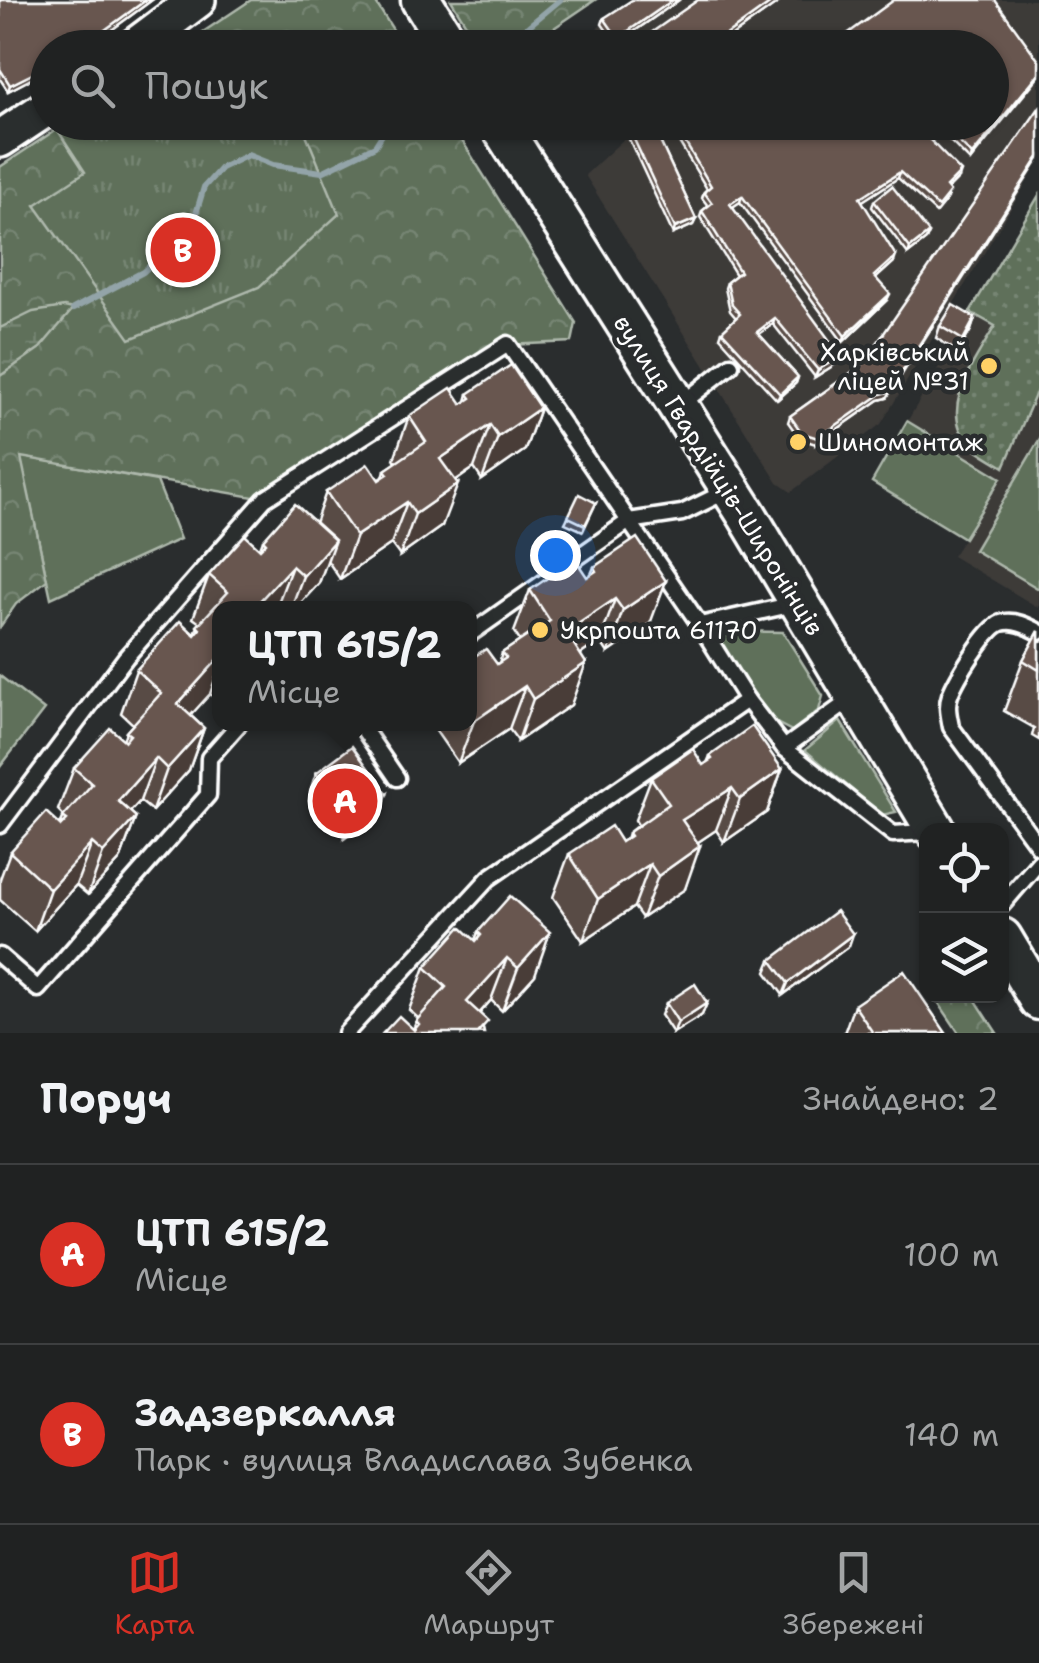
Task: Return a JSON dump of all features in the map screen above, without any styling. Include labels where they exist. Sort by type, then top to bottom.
[{"type":"main road","points":[[421,0],[440,30]]},
{"type":"main road","name":"вулиця Гвардійців-Широнінців","points":[[509,140],[800,602],[932,823]]},
{"type":"main road","points":[[1009,950],[1039,1000]]},
{"type":"street","points":[[157,30],[196,0]]},
{"type":"street","points":[[0,139],[30,119]]},
{"type":"lane","points":[[0,825],[126,657],[265,500],[508,344],[784,748],[892,834],[919,832]]},
{"type":"lane","points":[[678,406],[730,365]]},
{"type":"lane","points":[[477,629],[629,522],[682,512],[730,490]]},
{"type":"lane","points":[[700,625],[800,602]]},
{"type":"lane","points":[[1039,632],[1025,624],[1004,622],[989,630],[950,694],[948,710],[951,727],[1039,847]]},
{"type":"lane","points":[[784,748],[857,696]]},
{"type":"lane","points":[[346,1033],[489,878],[748,700]]},
{"type":"lane","points":[[0,956],[38,989],[208,795],[209,758],[234,731]]},
{"type":"lane","points":[[365,731],[398,778]]},
{"type":"lane","points":[[1009,897],[1039,862]]},
{"type":"shaded area","points":[[638,0],[1039,0],[1039,162],[881,424],[791,492],[778,483],[585,175],[623,140],[1009,140],[1009,30],[594,30]]},
{"type":"shaded area","name":"Харківський ліцей №31","points":[[1039,195],[1039,608],[952,556],[964,538],[872,482]]},
{"type":"green space","points":[[251,0],[374,0],[393,30],[206,30]]},
{"type":"green space","points":[[451,0],[595,0],[551,30],[470,30]]},
{"type":"green space","points":[[40,140],[462,140],[576,323],[572,342],[508,345],[265,499],[21,457],[47,580],[16,604],[0,627],[0,167]]},
{"type":"green space","points":[[64,140],[308,140],[339,214],[259,287],[130,339],[35,205],[85,172]]},
{"type":"green space","points":[[1039,195],[1039,386],[1004,467],[970,444],[957,416],[958,400],[970,368],[995,326],[970,312]]},
{"type":"green space","points":[[73,309],[40,348],[0,376],[0,328],[33,312]]},
{"type":"green space","points":[[907,421],[1001,478],[964,538],[872,482]]},
{"type":"green space","points":[[1039,440],[1039,589],[974,550]]},
{"type":"green space","points":[[20,456],[157,481],[180,539],[51,598]]},
{"type":"green space","points":[[723,631],[783,632],[823,696],[819,710],[792,731],[771,720],[721,644]]},
{"type":"green space","points":[[0,676],[44,710],[0,767]]},
{"type":"green space","points":[[840,721],[896,812],[882,815],[805,750]]},
{"type":"green space","points":[[939,1003],[978,1003],[997,1033],[959,1033]]},
{"type":"building","points":[[0,0],[146,0],[105,30],[30,30],[30,75],[10,85],[0,69]]},
{"type":"building","points":[[632,0],[673,0],[630,30],[612,30],[604,18]]},
{"type":"building","points":[[698,0],[775,0],[733,30],[655,30]]},
{"type":"building","points":[[894,0],[995,0],[1039,61],[1039,73],[1009,110],[1009,30],[853,30]]},
{"type":"building","points":[[1039,108],[1039,157],[889,392],[818,438],[802,433],[790,416],[862,365]]},
{"type":"building","points":[[634,140],[659,140],[696,219],[675,228]]},
{"type":"building","points":[[684,140],[930,140],[961,172],[946,187],[950,192],[938,207],[900,172],[860,198],[896,256],[874,276],[890,294],[845,336],[742,196],[730,204],[841,356],[818,370],[775,318],[757,332],[798,377],[780,394],[722,331],[740,314],[732,305],[727,282],[740,272],[702,211],[712,203],[704,192],[711,186]]},
{"type":"building","points":[[957,140],[984,140],[972,155]]},
{"type":"building","points":[[892,186],[929,233],[910,248],[874,201]]},
{"type":"building","points":[[953,305],[975,318],[963,340],[940,326]]},
{"type":"building","points":[[511,365],[540,408],[498,437],[490,425],[440,459],[458,484],[415,514],[407,502],[356,536],[326,492],[368,464],[379,480],[388,474],[385,470],[426,442],[409,416],[451,388],[462,404],[471,398],[468,394]]},
{"type":"building","points":[[579,494],[596,503],[585,525],[568,517]]},
{"type":"building","points":[[295,504],[335,540],[303,576],[292,566],[260,601],[220,601],[228,592],[209,575],[245,535],[260,549],[266,543],[263,540]]},
{"type":"building","points":[[637,538],[666,581],[623,610],[615,599],[566,632],[586,663],[533,699],[525,686],[477,719],[477,655],[486,649],[497,664],[506,658],[502,653],[550,621],[530,590],[575,559],[587,577],[596,571],[594,567]]},
{"type":"building","points":[[212,610],[212,666],[178,704],[204,728],[167,769],[156,758],[118,801],[136,817],[103,853],[92,843],[50,889],[10,852],[46,812],[61,826],[67,820],[63,817],[92,784],[74,768],[110,728],[125,741],[130,735],[126,732],[161,693],[136,670],[180,621],[195,635],[200,629],[197,626]]},
{"type":"building","points":[[1039,631],[1039,670],[1023,660]]},
{"type":"building","points":[[752,726],[782,769],[740,799],[732,788],[682,820],[700,846],[658,876],[650,864],[598,899],[569,854],[611,826],[621,842],[630,836],[628,833],[669,804],[651,778],[693,749],[703,765]]},
{"type":"building","points":[[352,746],[387,794],[351,820],[316,773]]},
{"type":"building","points":[[510,896],[550,932],[518,968],[507,958],[467,1002],[488,1021],[477,1033],[383,1033],[399,1016],[414,1030],[419,1024],[416,1021],[446,987],[425,967],[461,927],[476,941],[481,935],[478,932]]},
{"type":"building","points":[[836,911],[853,934],[788,983],[771,960]]},
{"type":"building","points":[[904,971],[919,993],[919,1003],[926,1003],[946,1033],[873,1033],[854,1005]]},
{"type":"building","points":[[695,984],[707,1003],[678,1022],[666,1003]]},
{"type":"waterway","points":[[524,30],[560,0]]},
{"type":"waterway","points":[[73,309],[143,272],[192,227],[204,187],[221,168],[248,155],[273,165],[322,172],[375,146],[379,140]]},
{"type":"place","name":"Задзеркалля","points":[[183,250]]},
{"type":"place","name":"Харківський ліцей №31","points":[[989,366]]},
{"type":"place","name":"Шиномонтаж","points":[[798,442]]},
{"type":"place","name":"Укрпошта 61170","points":[[540,630]]},
{"type":"place","name":"ЦТП 615/2","points":[[345,801]]}]
